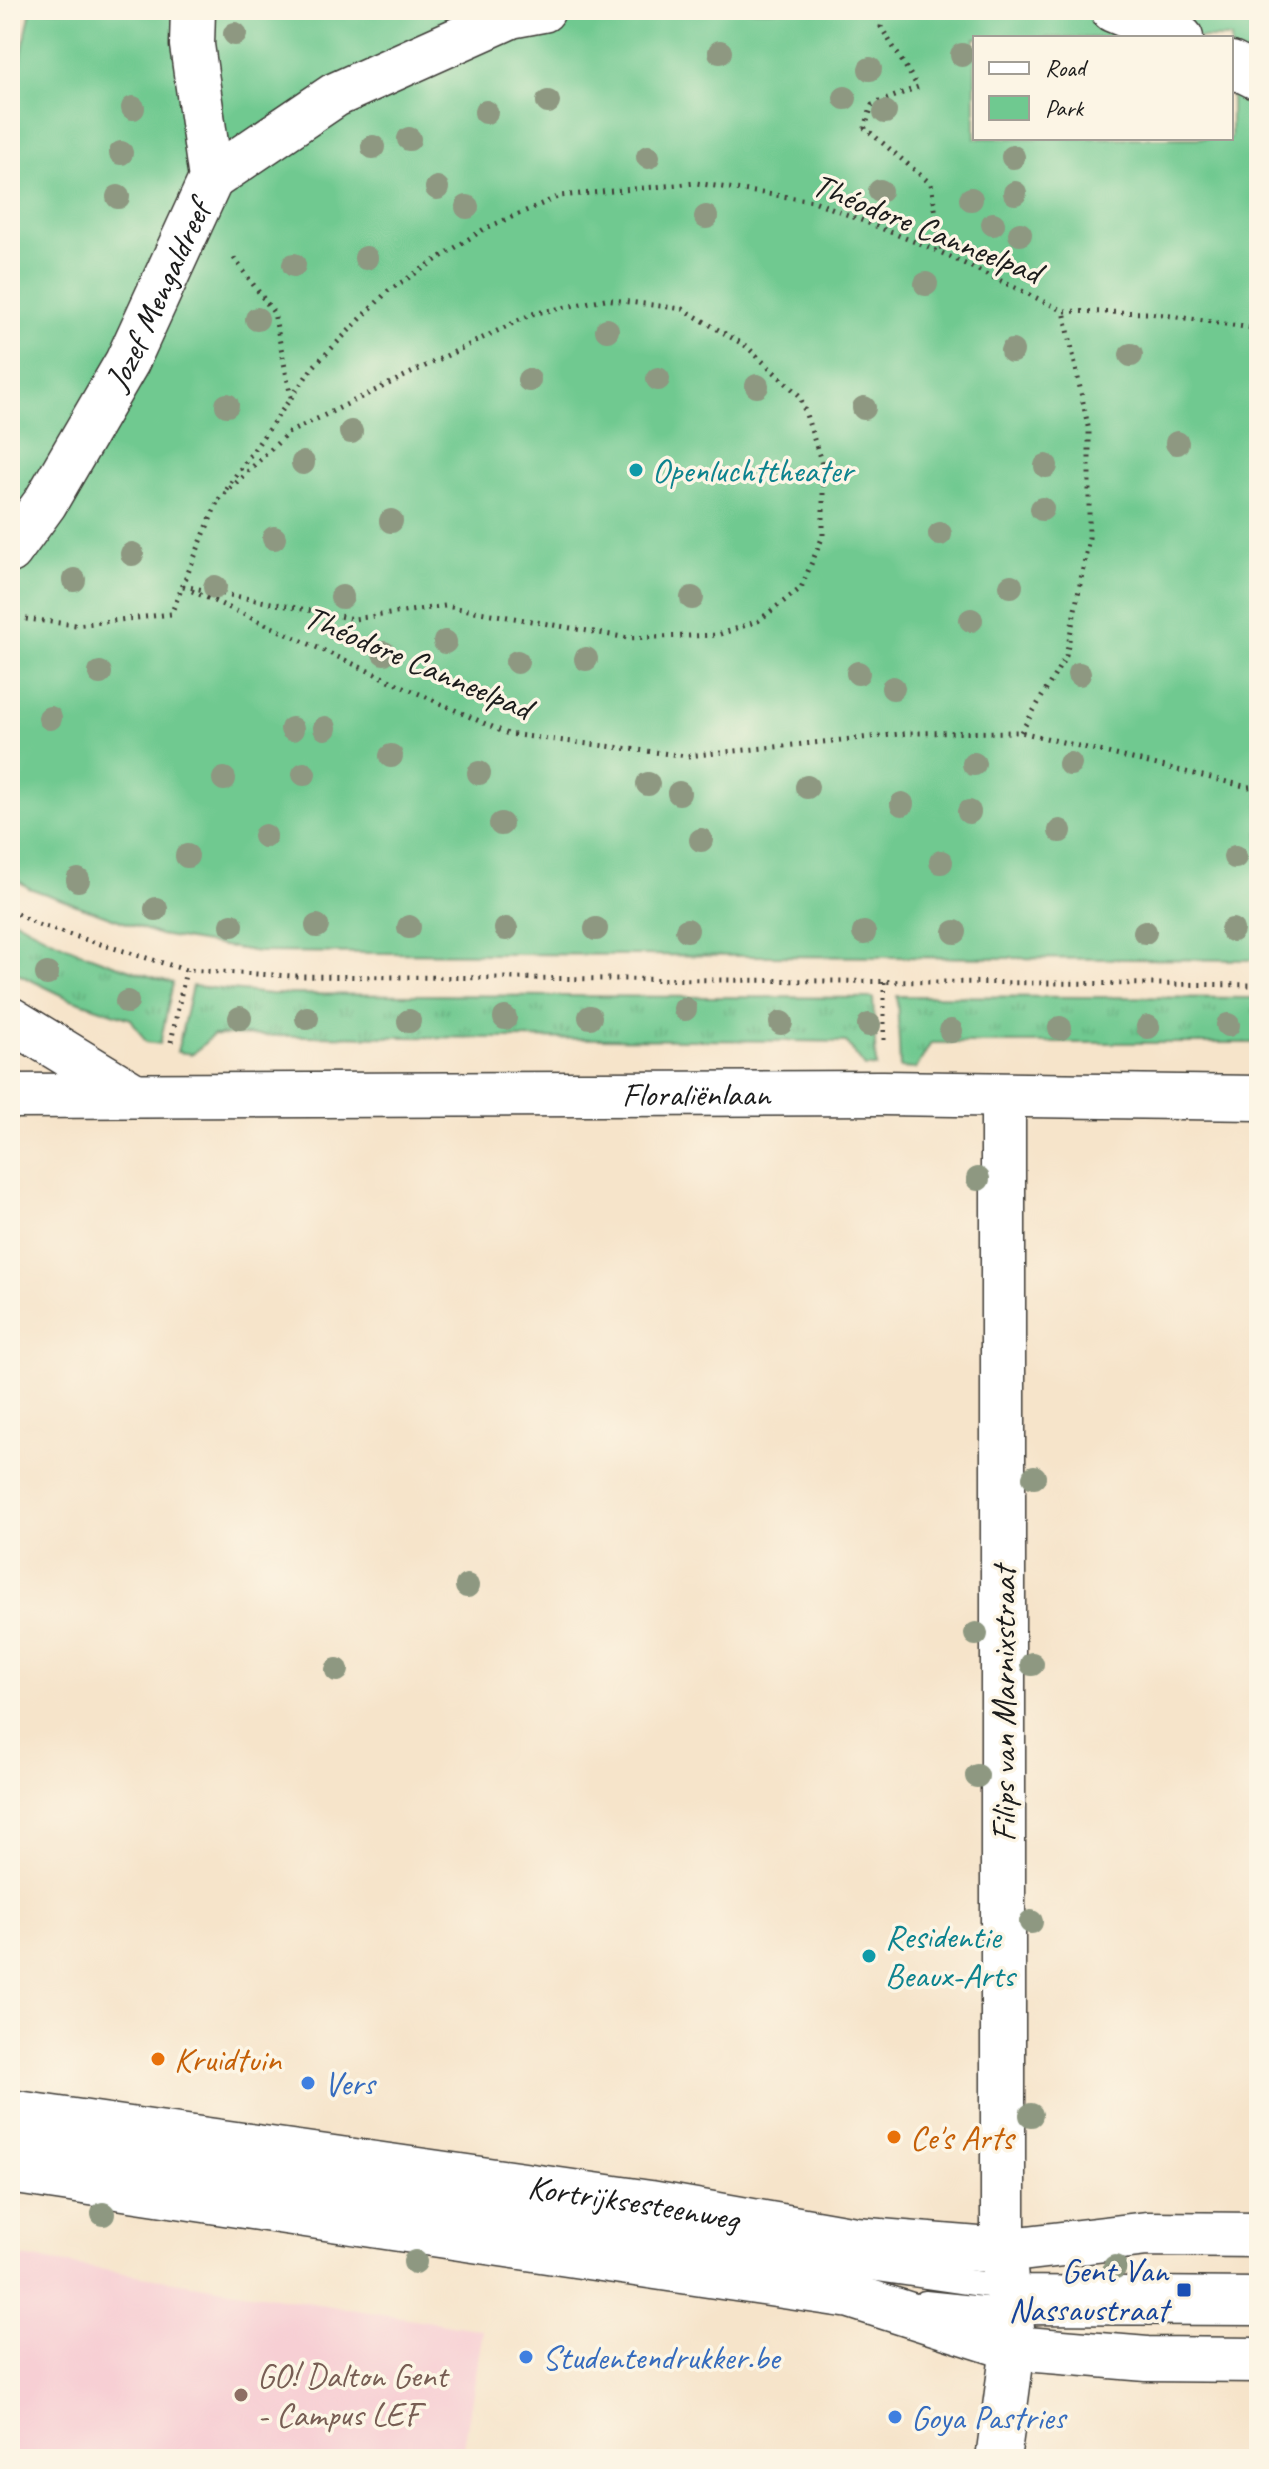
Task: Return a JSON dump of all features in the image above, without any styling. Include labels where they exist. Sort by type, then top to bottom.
[{"type":"street","name":"Jozef Mengaldreef","points":[[10,551],[45,503],[127,362],[205,193],[192,45],[193,10]]},
{"type":"street","points":[[205,193],[335,95],[511,16],[543,10]]},
{"type":"street","points":[[1113,10],[1176,36]]},
{"type":"street","points":[[1233,65],[1259,78]]},
{"type":"street","points":[[10,1019],[131,1093]]},
{"type":"street","name":"Floraliënlaan","points":[[10,1096],[131,1093],[1259,1098]]},
{"type":"street","name":"Filips van Marnixstraat","points":[[998,2459],[1009,2300],[1003,1096]]},
{"type":"street","name":"Kortrijksesteenweg","points":[[10,2112],[650,2203],[855,2239],[1147,2359],[1259,2360]]},
{"type":"street","name":"Kortrijksesteenweg","points":[[10,2171],[851,2296],[1009,2300],[1147,2234],[1259,2235]]},
{"type":"lane","points":[[10,2143],[1009,2300],[1259,2313]]},
{"type":"lane","points":[[1009,2300],[1259,2290]]},
{"type":"path","points":[[884,10],[881,27],[918,87],[872,105],[865,128],[931,184],[942,253]]},
{"type":"path","name":"Théodore Canneelpad","points":[[10,617],[76,625],[171,614],[218,500],[313,367],[388,291],[484,229],[560,196],[696,183],[814,201],[942,253],[1064,311],[1150,313],[1259,329]]},
{"type":"path","points":[[205,193],[274,313],[291,398]]},
{"type":"path","points":[[183,586],[354,619],[445,606],[628,638],[718,635],[758,621],[801,588],[823,536],[823,467],[800,396],[746,346],[683,309],[605,299],[532,314],[288,433],[218,500]]},
{"type":"path","points":[[1021,732],[1066,656],[1089,538],[1089,431],[1064,311]]},
{"type":"path","name":"Théodore Canneelpad","points":[[183,586],[508,734],[687,756],[910,733],[1021,732],[1248,787],[1259,786]]},
{"type":"path","points":[[1248,787],[1259,793]]},
{"type":"path","points":[[10,910],[51,929],[186,970],[292,976],[1259,985]]},
{"type":"path","points":[[131,1093],[170,1045],[186,970]]},
{"type":"shaded area","name":"GO! Dalton Gent - Campus LEF","points":[[10,2255],[483,2330],[462,2459],[10,2459]]},
{"type":"green space","points":[[31,10],[1259,10],[1259,960],[258,952],[160,935],[29,888],[10,875],[10,109]]},
{"type":"green space","points":[[10,917],[89,955],[173,983],[160,1044],[146,1042],[131,1019],[68,998],[10,970]]},
{"type":"green space","points":[[192,986],[270,994],[873,998],[876,1067],[865,1067],[846,1042],[213,1035],[193,1054],[177,1052]]},
{"type":"green space","points":[[897,996],[1259,998],[1259,1043],[931,1043],[916,1069],[900,1068]]},
{"type":"place","name":"Openluchttheater","points":[[636,470]]},
{"type":"place","name":"Residentie Beaux-Arts","points":[[869,1956]]},
{"type":"place","name":"Kruidtuin","points":[[158,2059]]},
{"type":"place","name":"Vers","points":[[308,2083]]},
{"type":"place","name":"Ce's Arts","points":[[894,2137]]},
{"type":"place","name":"Gent Van Nassaustraat","points":[[1184,2290]]},
{"type":"place","name":"Studentendrukker.be","points":[[526,2357]]},
{"type":"place","name":"GO! Dalton Gent - Campus LEF","points":[[241,2395]]},
{"type":"place","name":"Goya Pastries","points":[[895,2417]]}]
